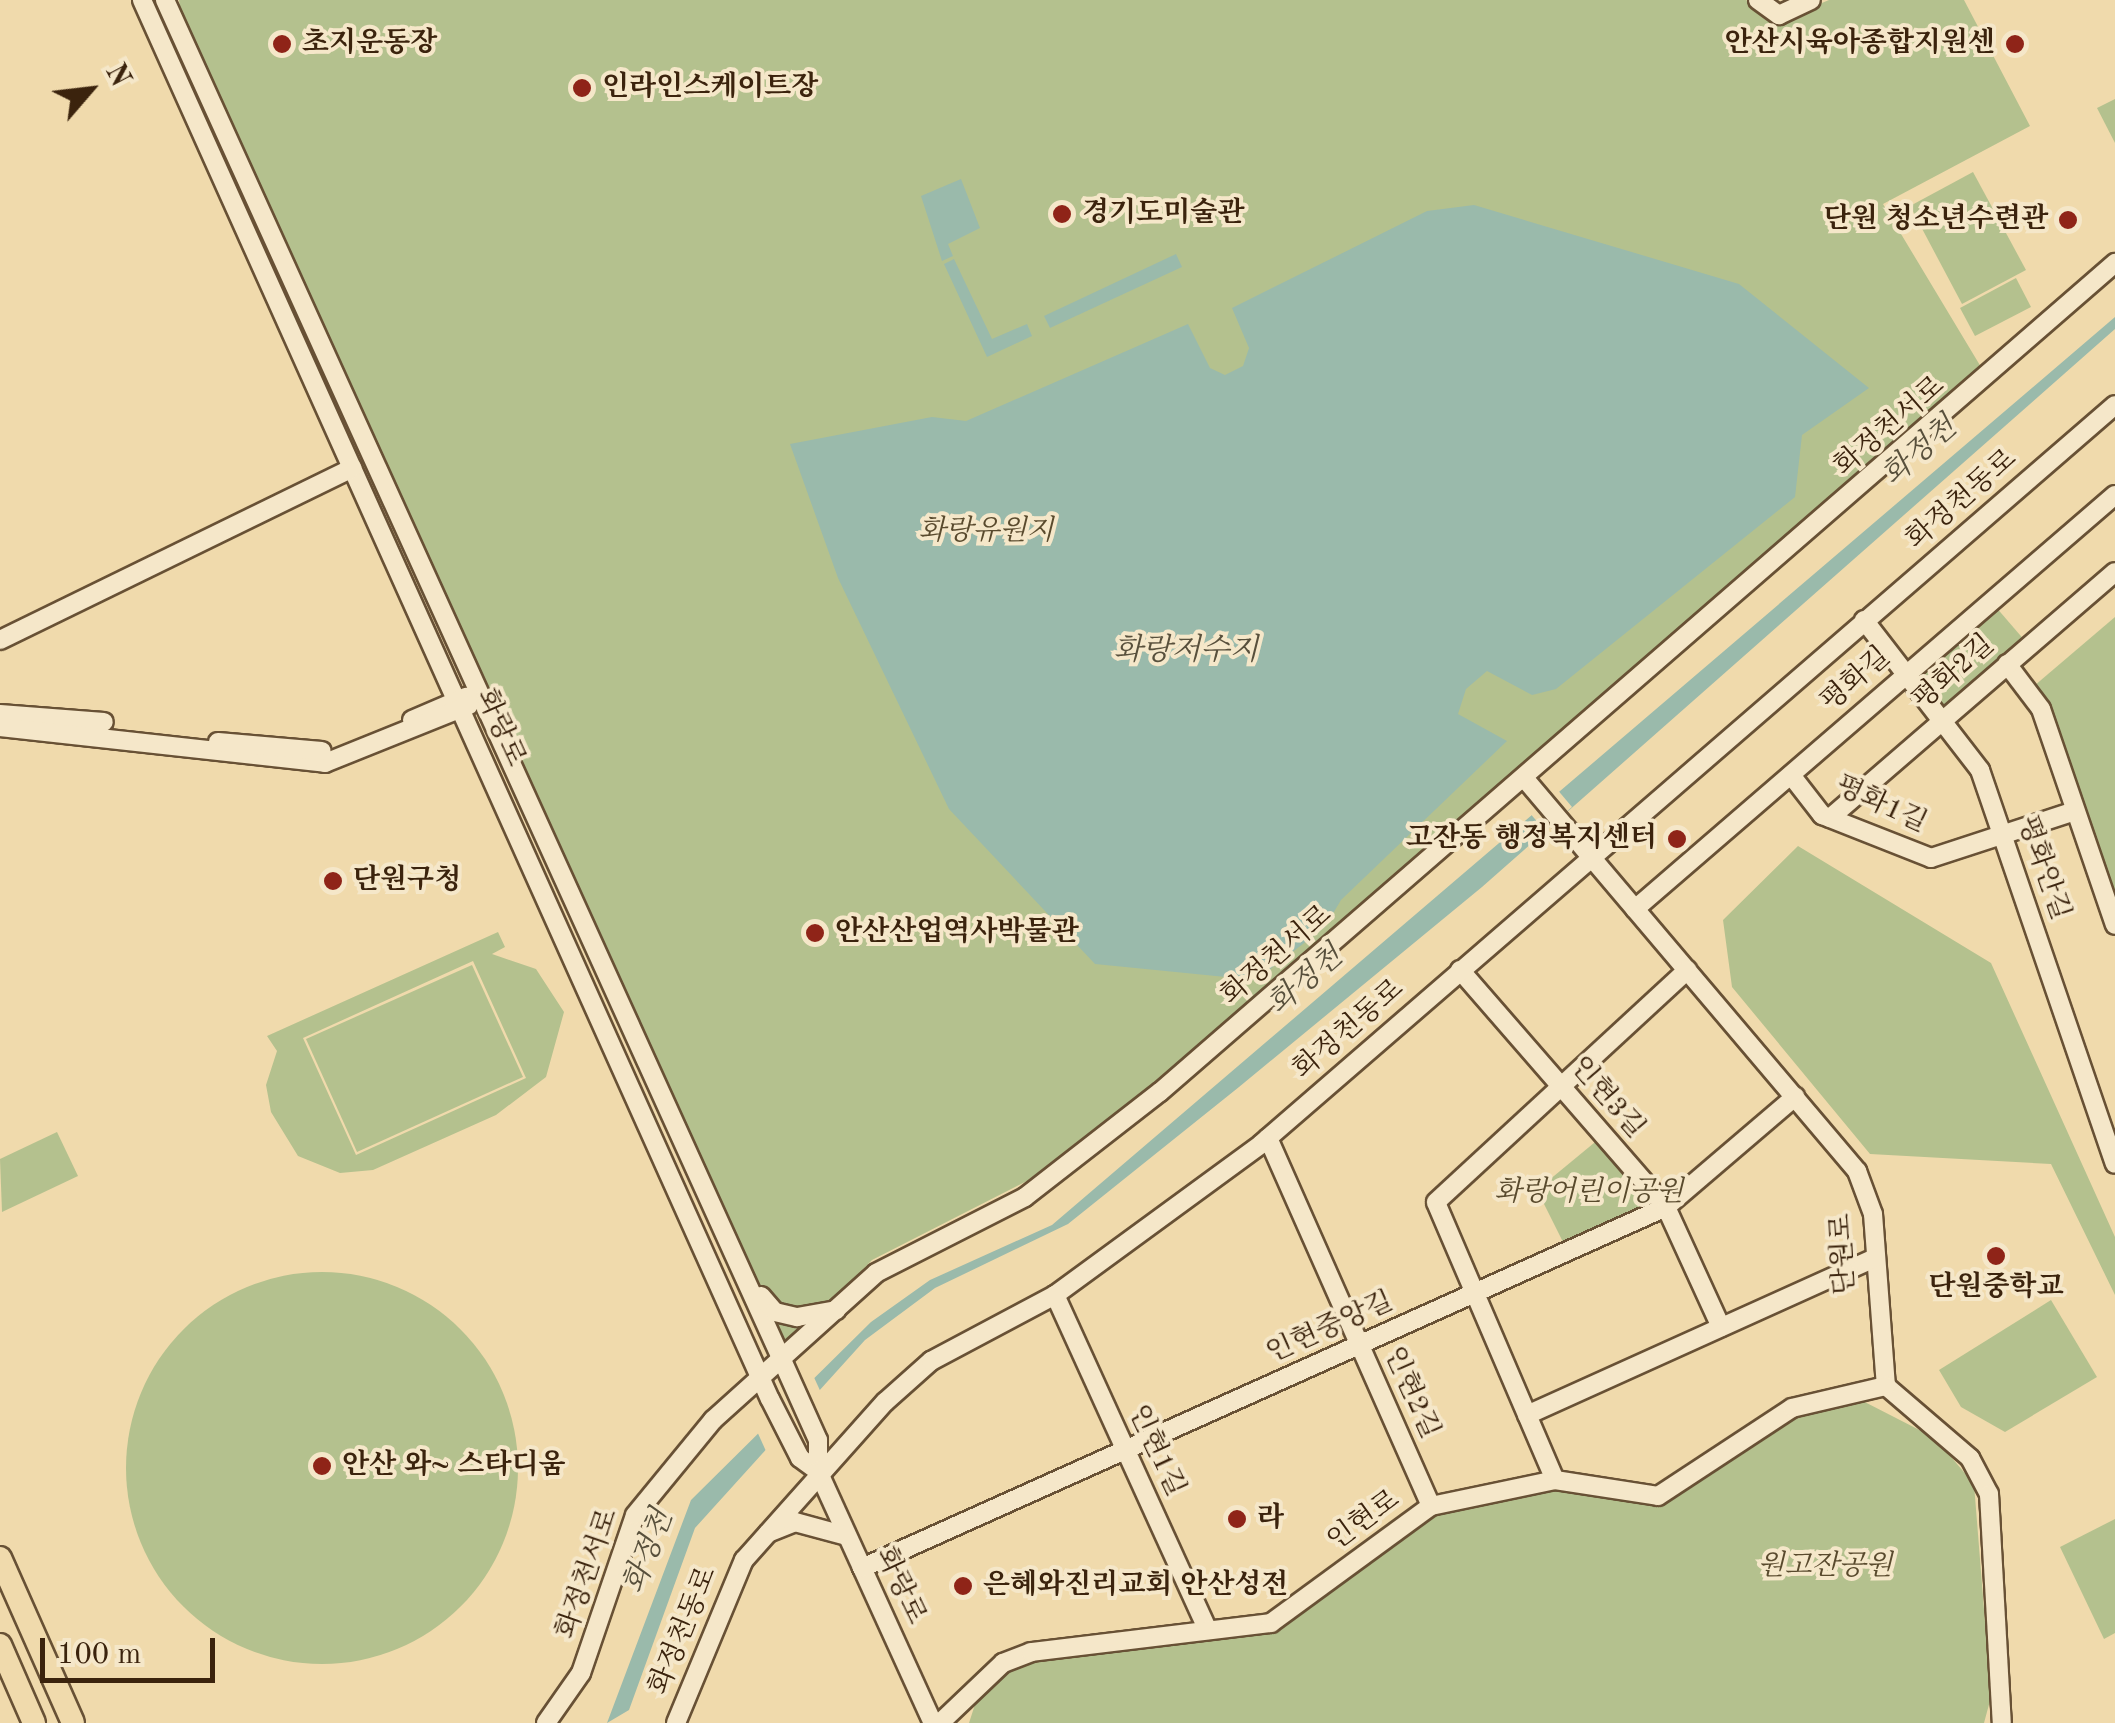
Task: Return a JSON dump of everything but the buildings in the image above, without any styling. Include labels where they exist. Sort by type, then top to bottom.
[{"type":"main road","points":[[0,1558],[73,1723]]},
{"type":"main road","points":[[0,1645],[34,1723]]},
{"type":"street","name":"화랑로","points":[[142,0],[770,1399],[800,1458],[818,1471]]},
{"type":"street","name":"화랑로","points":[[165,0],[738,1261],[818,1440],[818,1471],[936,1723]]},
{"type":"street","points":[[174,0],[187,48]]},
{"type":"street","points":[[1758,0],[1779,15],[1811,0]]},
{"type":"street","name":"화정천서로","points":[[546,1723],[581,1673],[636,1515],[712,1420],[876,1273],[1076,1161],[1529,784],[2115,263]]},
{"type":"street","name":"화정천동로","points":[[676,1723],[720,1603],[766,1534],[818,1471],[930,1361],[1054,1295],[1268,1138],[2115,405]]},
{"type":"street","points":[[0,640],[352,468]]},
{"type":"street","name":"평화길","points":[[1636,909],[2115,495]]},
{"type":"street","name":"평화2길","points":[[1830,818],[2115,572]]},
{"type":"street","name":"평화안길","points":[[1864,620],[1945,717],[1980,770],[2115,1164]]},
{"type":"street","name":"평화안길","points":[[2006,664],[2041,709],[2115,926]]},
{"type":"street","points":[[0,714],[59,715],[302,753],[362,744],[481,696]]},
{"type":"street","points":[[0,727],[110,734],[285,765],[355,758],[459,705]]},
{"type":"street","name":"평화1길","points":[[1791,775],[1830,818],[1930,858],[2076,810]]},
{"type":"street","name":"단원로","points":[[1529,784],[1857,1171],[1873,1214],[1873,1258],[1886,1386]]},
{"type":"street","name":"인현3길","points":[[1460,970],[1666,1207],[1721,1327]]},
{"type":"street","points":[[1555,1480],[1436,1202],[1687,970]]},
{"type":"street","name":"인현중앙길","points":[[862,1568],[1666,1207],[1794,1097]]},
{"type":"street","name":"인현2길","points":[[1268,1138],[1431,1506]]},
{"type":"street","points":[[1527,1415],[1873,1258]]},
{"type":"street","points":[[738,1261],[775,1312],[837,1310]]},
{"type":"street","name":"인현1길","points":[[1054,1295],[1208,1630]]},
{"type":"street","points":[[1886,1386],[1970,1458],[1989,1494],[1995,1721]]},
{"type":"street","name":"인현로","points":[[936,1723],[1003,1663],[1031,1652],[1271,1623],[1431,1506],[1555,1480],[1641,1498],[1676,1492],[1792,1408],[1886,1386]]},
{"type":"street","points":[[766,1534],[794,1522],[847,1536]]},
{"type":"green space","name":"화랑유원지","points":[[179,0],[1746,0],[1777,22],[1829,0],[1964,0],[2030,126],[1883,204],[1984,372],[1256,1003],[1027,1181],[872,1260],[774,1363],[186,45]]},
{"type":"green space","points":[[2115,99],[2115,143],[2097,108]]},
{"type":"green space","points":[[1973,172],[2026,270],[1962,304],[1910,206]]},
{"type":"green space","points":[[2016,278],[2031,307],[1975,336],[1960,308]]},
{"type":"green space","points":[[1995,606],[2026,642],[1947,710],[1916,674]]},
{"type":"green space","points":[[2115,617],[2115,912],[2034,686]]},
{"type":"green space","points":[[1798,846],[1991,963],[2115,1237],[2115,1295],[2051,1164],[1870,1154],[1732,987],[1723,920]]},
{"type":"green space","points":[[498,932],[505,947],[492,954],[536,969],[564,1012],[546,1077],[496,1115],[373,1170],[340,1173],[298,1156],[271,1112],[266,1085],[277,1051],[267,1036]],"holes":[[[473,961],[526,1078],[356,1155],[303,1038]]]},
{"type":"green space","points":[[472,965],[523,1077],[357,1152],[306,1039]]},
{"type":"green space","points":[[57,1132],[78,1176],[2,1212],[0,1159]]},
{"type":"green space","name":"화랑어린이공원","points":[[1600,1138],[1651,1203],[1564,1244],[1537,1190]]},
{"type":"green space","name":"안산 와~ 스타디움","points":[[322,1272],[360,1276],[397,1287],[431,1305],[461,1329],[485,1359],[503,1393],[514,1430],[518,1468],[514,1506],[503,1543],[485,1577],[461,1607],[431,1631],[397,1649],[360,1660],[322,1664],[284,1660],[247,1649],[213,1631],[183,1607],[159,1577],[141,1543],[130,1506],[126,1468],[130,1430],[141,1393],[159,1359],[183,1329],[213,1305],[247,1287],[284,1276]]},
{"type":"green space","points":[[2051,1300],[2097,1377],[2005,1432],[1961,1407],[1939,1370]]},
{"type":"green space","name":"원고잔공원","points":[[1855,1397],[1935,1438],[1974,1484],[1991,1697],[1984,1723],[969,1723],[980,1689],[1020,1649],[1266,1619],[1418,1512],[1553,1478],[1675,1489],[1733,1434]]},
{"type":"green space","points":[[2115,1519],[2115,1633],[2104,1639],[2060,1547]]},
{"type":"water","points":[[961,179],[980,228],[948,244],[953,256],[942,261],[921,196]]},
{"type":"water","name":"화랑저수지","points":[[1474,205],[1739,284],[1869,388],[1802,435],[1795,497],[1556,689],[1532,695],[1487,671],[1466,689],[1458,714],[1507,741],[1341,900],[1325,927],[1256,980],[1095,964],[949,809],[838,578],[790,444],[932,417],[966,421],[1188,324],[1210,368],[1225,375],[1243,366],[1249,348],[1232,308],[1427,211]]},
{"type":"water","points":[[1176,254],[1182,267],[1050,328],[1044,316]]},
{"type":"water","points":[[954,259],[992,339],[1027,324],[1032,336],[987,357],[944,264]]},
{"type":"water","points":[[2115,317],[2115,329],[1482,887],[1239,1087],[1068,1224],[935,1288],[865,1340],[695,1528],[629,1710],[607,1723],[691,1500],[871,1322],[930,1280],[1052,1225]]},
{"type":"pier","points":[[1556,788],[1572,807],[1545,831],[1529,812]]},
{"type":"pier","points":[[812,1373],[823,1397],[770,1460],[756,1429]]},
{"type":"place","name":"초지운동장","points":[[282,44]]},
{"type":"place","name":"안산시육아종합지원센","points":[[2015,44]]},
{"type":"place","name":"인라인스케이트장","points":[[582,88]]},
{"type":"place","name":"경기도미술관","points":[[1062,214]]},
{"type":"place","name":"단원 청소년수련관","points":[[2068,220]]},
{"type":"place","name":"고잔동 행정복지센터","points":[[1677,839]]},
{"type":"place","name":"단원구청","points":[[333,881]]},
{"type":"place","name":"안산산업역사박물관","points":[[815,933]]},
{"type":"place","name":"단원중학교","points":[[1996,1256]]},
{"type":"place","name":"안산 와~ 스타디움","points":[[322,1466]]},
{"type":"place","name":"라","points":[[1237,1519]]},
{"type":"place","name":"은혜와진리교회 안산성전","points":[[963,1586]]},
{"type":"water label","name":"화정천","points":[[1920,452]]},
{"type":"water label","name":"화정천","points":[[1306,981]]},
{"type":"water label","name":"화정천","points":[[649,1552]]}]
